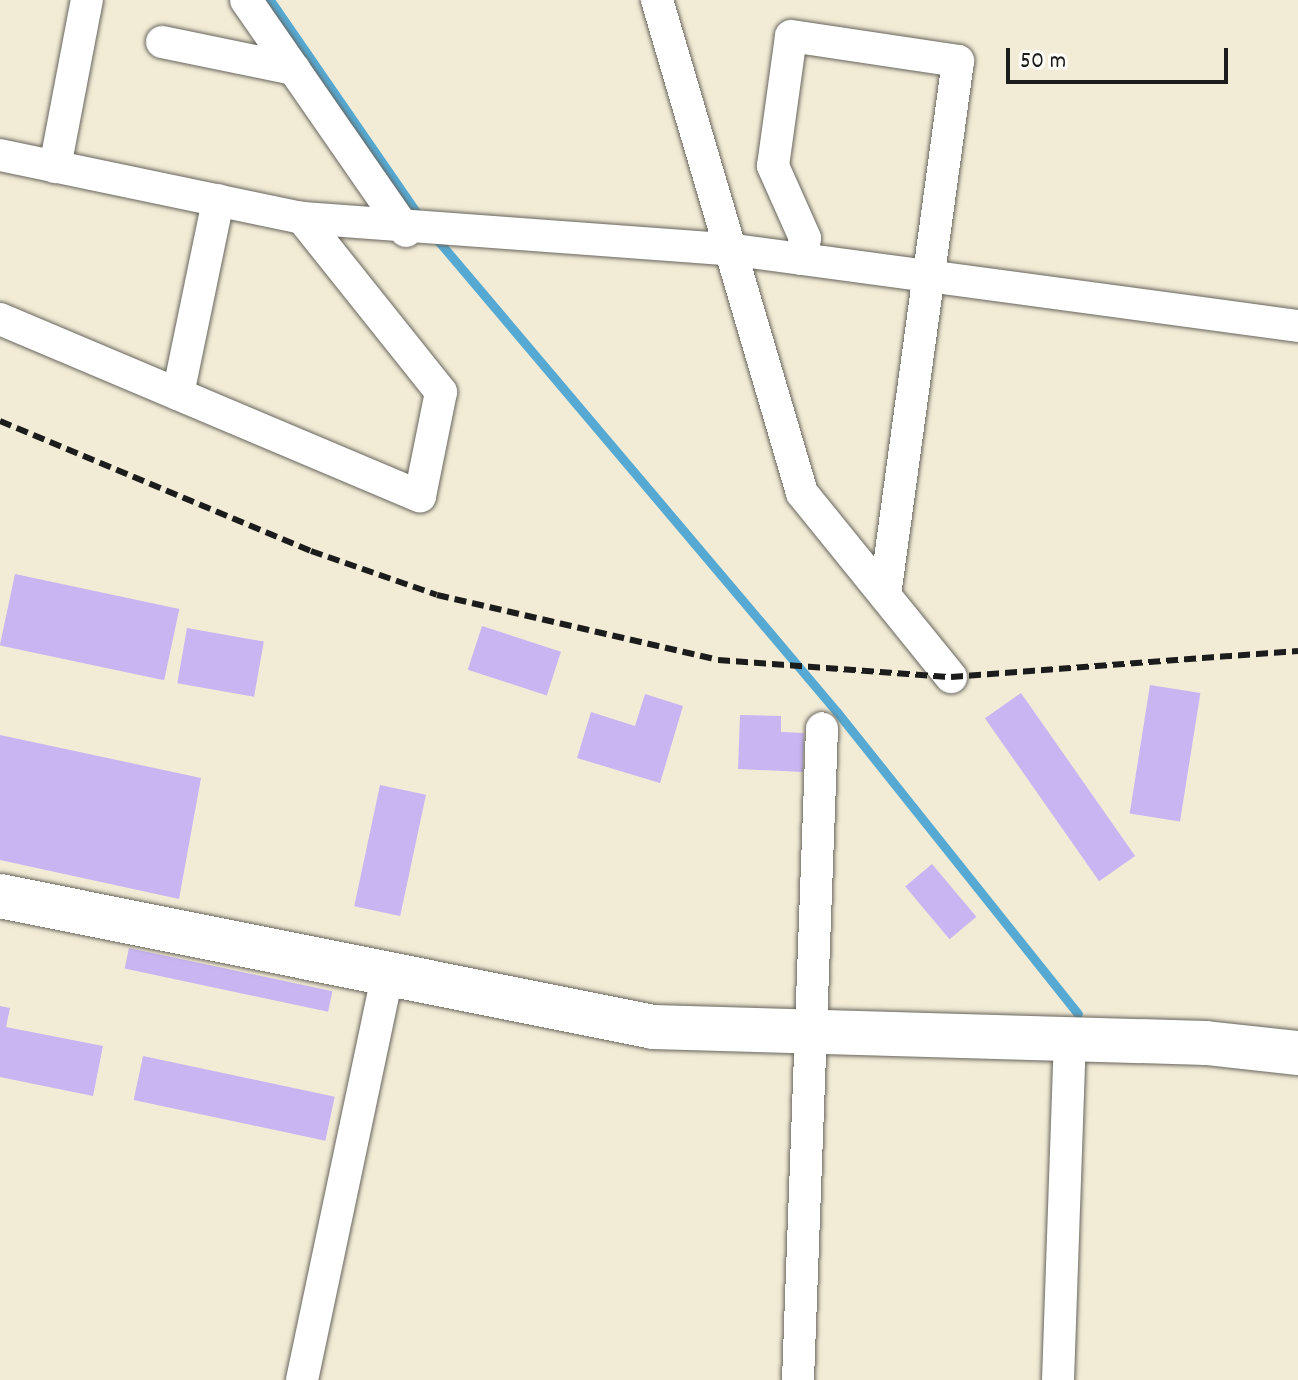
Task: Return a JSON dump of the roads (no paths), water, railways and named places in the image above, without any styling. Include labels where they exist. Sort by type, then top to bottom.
[{"type":"street","points":[[55,167],[87,0]]},
{"type":"street","points":[[246,0],[406,231]]},
{"type":"street","points":[[657,0],[735,250],[802,493],[951,677]]},
{"type":"street","points":[[801,259],[805,238],[773,166],[791,36],[958,61],[885,595]]},
{"type":"street","points":[[162,42],[294,69]]},
{"type":"street","points":[[0,155],[302,218],[406,231],[735,250],[1298,326]]},
{"type":"street","points":[[178,394],[218,200]]},
{"type":"street","points":[[0,319],[420,496],[441,392],[302,218]]},
{"type":"street","points":[[798,1380],[822,728]]},
{"type":"street","points":[[0,896],[387,977],[653,1027],[812,1036],[1070,1042],[1298,1053]]},
{"type":"street","points":[[302,1380],[387,977]]},
{"type":"street","points":[[1058,1380],[1070,1042]]},
{"type":"waterway","points":[[270,0],[421,219]]},
{"type":"waterway","points":[[435,237],[837,712],[1078,1014]]},
{"type":"railway","points":[[0,421],[311,551],[437,595],[718,660],[951,677],[1298,651]]}]
